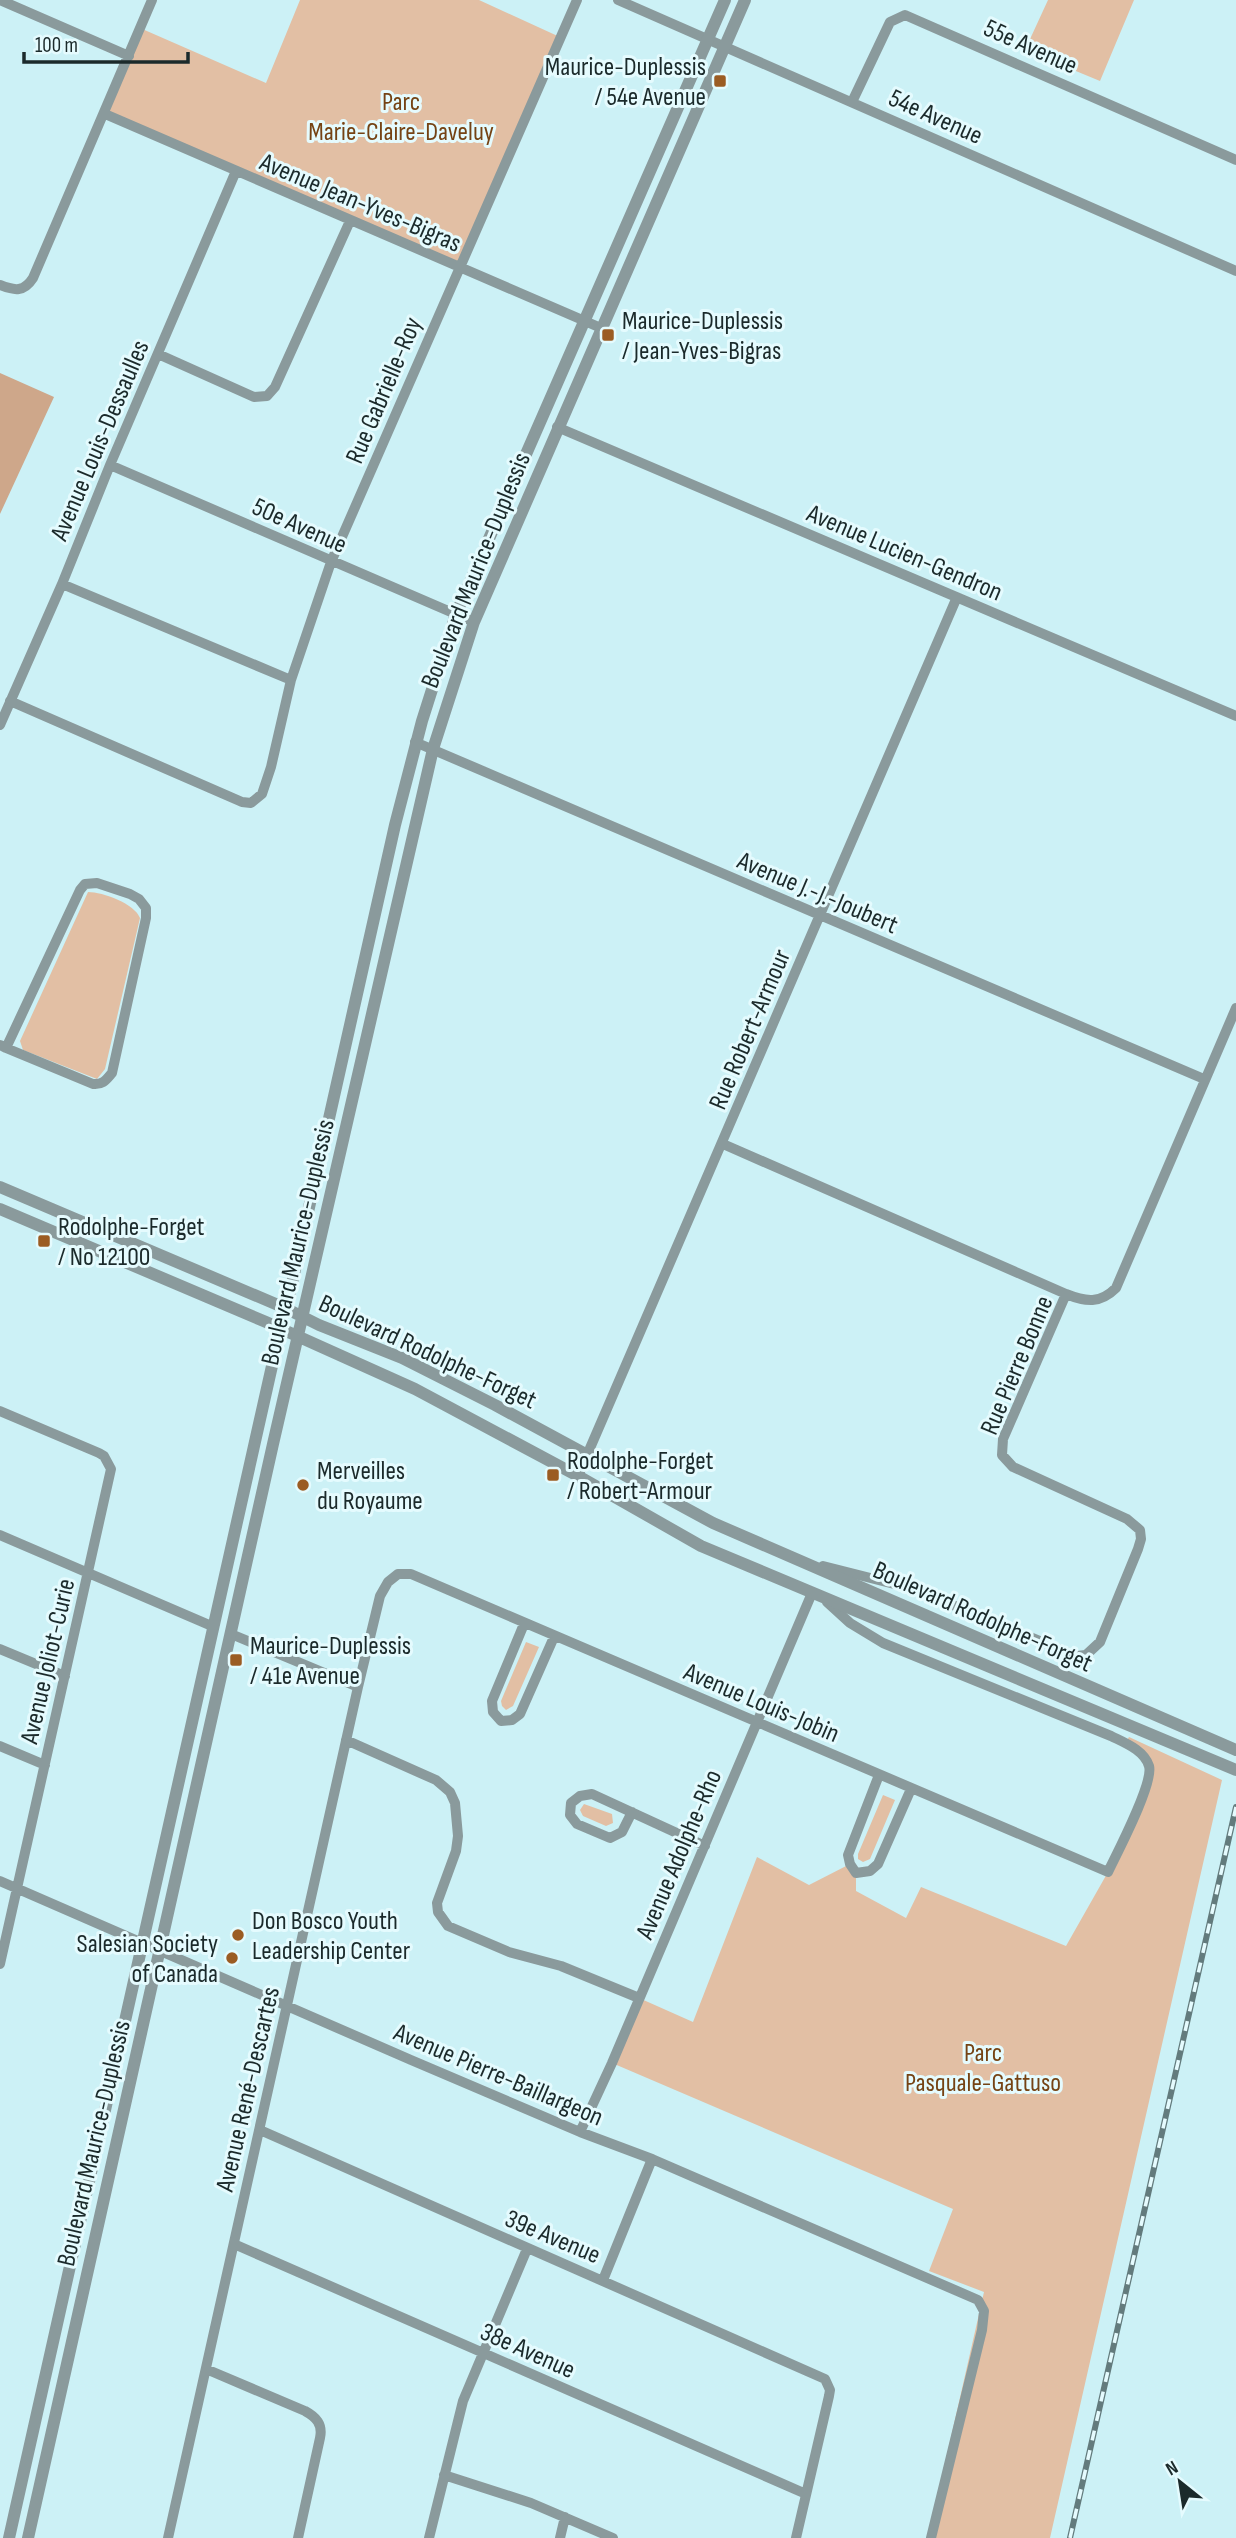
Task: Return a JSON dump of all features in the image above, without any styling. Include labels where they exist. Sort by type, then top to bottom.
[{"type":"street","points":[[0,0],[129,56]]},
{"type":"street","points":[[0,285],[16,291],[23,289],[33,278],[152,0]]},
{"type":"street","name":"Rue Gabrielle-Roy","points":[[10,701],[242,802],[251,803],[262,794],[291,680],[331,562],[578,0]]},
{"type":"street","name":"54e Avenue","points":[[618,0],[1236,271]]},
{"type":"street","name":"Boulevard Maurice-Duplessis","points":[[9,2538],[415,742],[456,614],[725,0]]},
{"type":"street","name":"Boulevard Maurice-Duplessis","points":[[28,2538],[432,749],[474,622],[746,0]]},
{"type":"street","name":"55e Avenue","points":[[852,102],[890,22],[905,15],[1236,160]]},
{"type":"street","name":"Avenue Jean-Yves-Bigras","points":[[104,114],[601,328]]},
{"type":"street","name":"Avenue Louis-Dessaulles","points":[[0,725],[236,171]]},
{"type":"street","points":[[158,354],[254,397],[267,396],[275,387],[350,221]]},
{"type":"street","name":"Avenue Lucien-Gendron","points":[[557,427],[1236,716]]},
{"type":"street","name":"50e Avenue","points":[[110,465],[474,622]]},
{"type":"street","points":[[62,584],[291,680]]},
{"type":"street","name":"Rue Robert-Armour","points":[[578,1476],[957,597]]},
{"type":"street","name":"Avenue J.-J.-Joubert","points":[[415,742],[1204,1079]]},
{"type":"street","points":[[97,883],[139,899],[146,908],[146,918],[112,1073],[107,1080],[93,1084],[3,1046],[85,884],[97,883]]},
{"type":"street","name":"Rue Pierre Bonne","points":[[797,1560],[914,1589],[1076,1656],[1086,1656],[1100,1642],[1138,1549],[1140,1530],[1127,1518],[1006,1463],[1002,1455],[1003,1440],[1066,1294],[1081,1300],[1100,1300],[1115,1288],[1236,1008]]},
{"type":"street","points":[[723,1144],[1066,1294]]},
{"type":"street","name":"Boulevard Rodolphe-Forget","points":[[0,1187],[402,1358],[713,1523],[1236,1750]]},
{"type":"street","name":"Boulevard Rodolphe-Forget","points":[[0,1209],[281,1328],[415,1390],[578,1476],[701,1546],[1236,1770]]},
{"type":"street","name":"Avenue Joliot-Curie","points":[[0,1411],[99,1453],[108,1462],[111,1476],[0,1964]]},
{"type":"street","points":[[701,1546],[713,1523]]},
{"type":"street","points":[[0,1535],[214,1627]]},
{"type":"street","name":"Avenue Louis-Jobin","points":[[398,1574],[411,1574],[1108,1872]]},
{"type":"street","name":"Avenue René-Descartes","points":[[168,2538],[358,1687],[380,1596],[388,1582],[398,1574]]},
{"type":"street","name":"Boulevard Rodolphe-Forget","points":[[817,1595],[850,1623],[883,1643],[1111,1736],[1142,1754],[1148,1764],[1148,1782],[1108,1872]]},
{"type":"street","name":"Avenue Adolphe-Rho","points":[[580,2132],[756,1722],[817,1595]]},
{"type":"street","points":[[524,1624],[492,1701],[493,1712],[501,1721],[512,1720],[520,1714],[554,1637]]},
{"type":"street","points":[[231,1634],[358,1687]]},
{"type":"street","points":[[0,1649],[65,1676]]},
{"type":"street","points":[[346,1740],[436,1780],[450,1792],[455,1803],[458,1836],[456,1851],[437,1903],[438,1912],[448,1926],[509,1952],[561,1966],[639,1998]]},
{"type":"street","points":[[0,1746],[45,1765]]},
{"type":"street","points":[[879,1775],[848,1855],[856,1873],[870,1871],[878,1864],[911,1789]]},
{"type":"street","points":[[632,1812],[622,1832],[610,1838],[577,1824],[570,1815],[571,1803],[580,1796],[592,1794],[632,1812],[705,1846]]},
{"type":"street","name":"Avenue Pierre-Baillargeon","points":[[0,1881],[580,2132],[652,2159],[972,2296],[982,2305],[984,2311],[982,2330],[931,2538]]},
{"type":"street","name":"39e Avenue","points":[[260,2130],[819,2375],[829,2384],[830,2396],[806,2494]]},
{"type":"street","points":[[603,2280],[652,2159]]},
{"type":"street","name":"38e Avenue","points":[[234,2244],[806,2494]]},
{"type":"street","points":[[429,2538],[463,2401],[527,2249]]},
{"type":"street","points":[[206,2369],[305,2411],[319,2423],[322,2430],[298,2538]]},
{"type":"street","points":[[444,2474],[497,2490],[612,2538]]},
{"type":"street","points":[[796,2538],[806,2494]]},
{"type":"street","points":[[560,2538],[565,2517]]},
{"type":"green space","name":"Parc Marie-Claire-Daveluy","points":[[300,0],[479,0],[562,38],[459,267],[105,114],[140,28],[266,83]]},
{"type":"green space","points":[[1048,0],[1134,0],[1100,81],[1025,50]]},
{"type":"green space","points":[[88,892],[118,900],[132,908],[140,918],[105,1069],[97,1079],[23,1050],[20,1041]]},
{"type":"green space","points":[[526,1642],[539,1647],[513,1706],[506,1710],[501,1701]]},
{"type":"green space","name":"Parc Pasquale-Gattuso","points":[[1129,1737],[1222,1780],[1050,2538],[928,2538],[984,2292],[929,2271],[953,2209],[612,2063],[639,1998],[693,2022],[757,1857],[809,1885],[850,1864],[856,1873],[856,1891],[906,1918],[921,1887],[1066,1946],[1108,1872],[1148,1782],[1148,1764],[1124,1745]]},
{"type":"green space","points":[[883,1795],[895,1800],[870,1859],[863,1862],[858,1859],[858,1854]]},
{"type":"green space","points":[[584,1804],[612,1814],[613,1823],[606,1826],[583,1816],[580,1810]]},
{"type":"shaded area","points":[[0,373],[54,397],[0,514]]},
{"type":"railway","points":[[1070,2538],[1236,1807]]},
{"type":"place","name":"Maurice-Duplessis / 54e Avenue","points":[[720,81]]},
{"type":"place","name":"Maurice-Duplessis / Jean-Yves-Bigras","points":[[608,335]]},
{"type":"place","name":"Rodolphe-Forget / No 12100","points":[[44,1241]]},
{"type":"place","name":"Rodolphe-Forget / Robert-Armour","points":[[553,1475]]},
{"type":"place","name":"Merveilles du Royaume","points":[[303,1485]]},
{"type":"place","name":"Maurice-Duplessis / 41e Avenue","points":[[236,1660]]},
{"type":"place","name":"Don Bosco Youth Leadership Center","points":[[238,1935]]},
{"type":"place","name":"Salesian Society of Canada","points":[[232,1958]]}]
